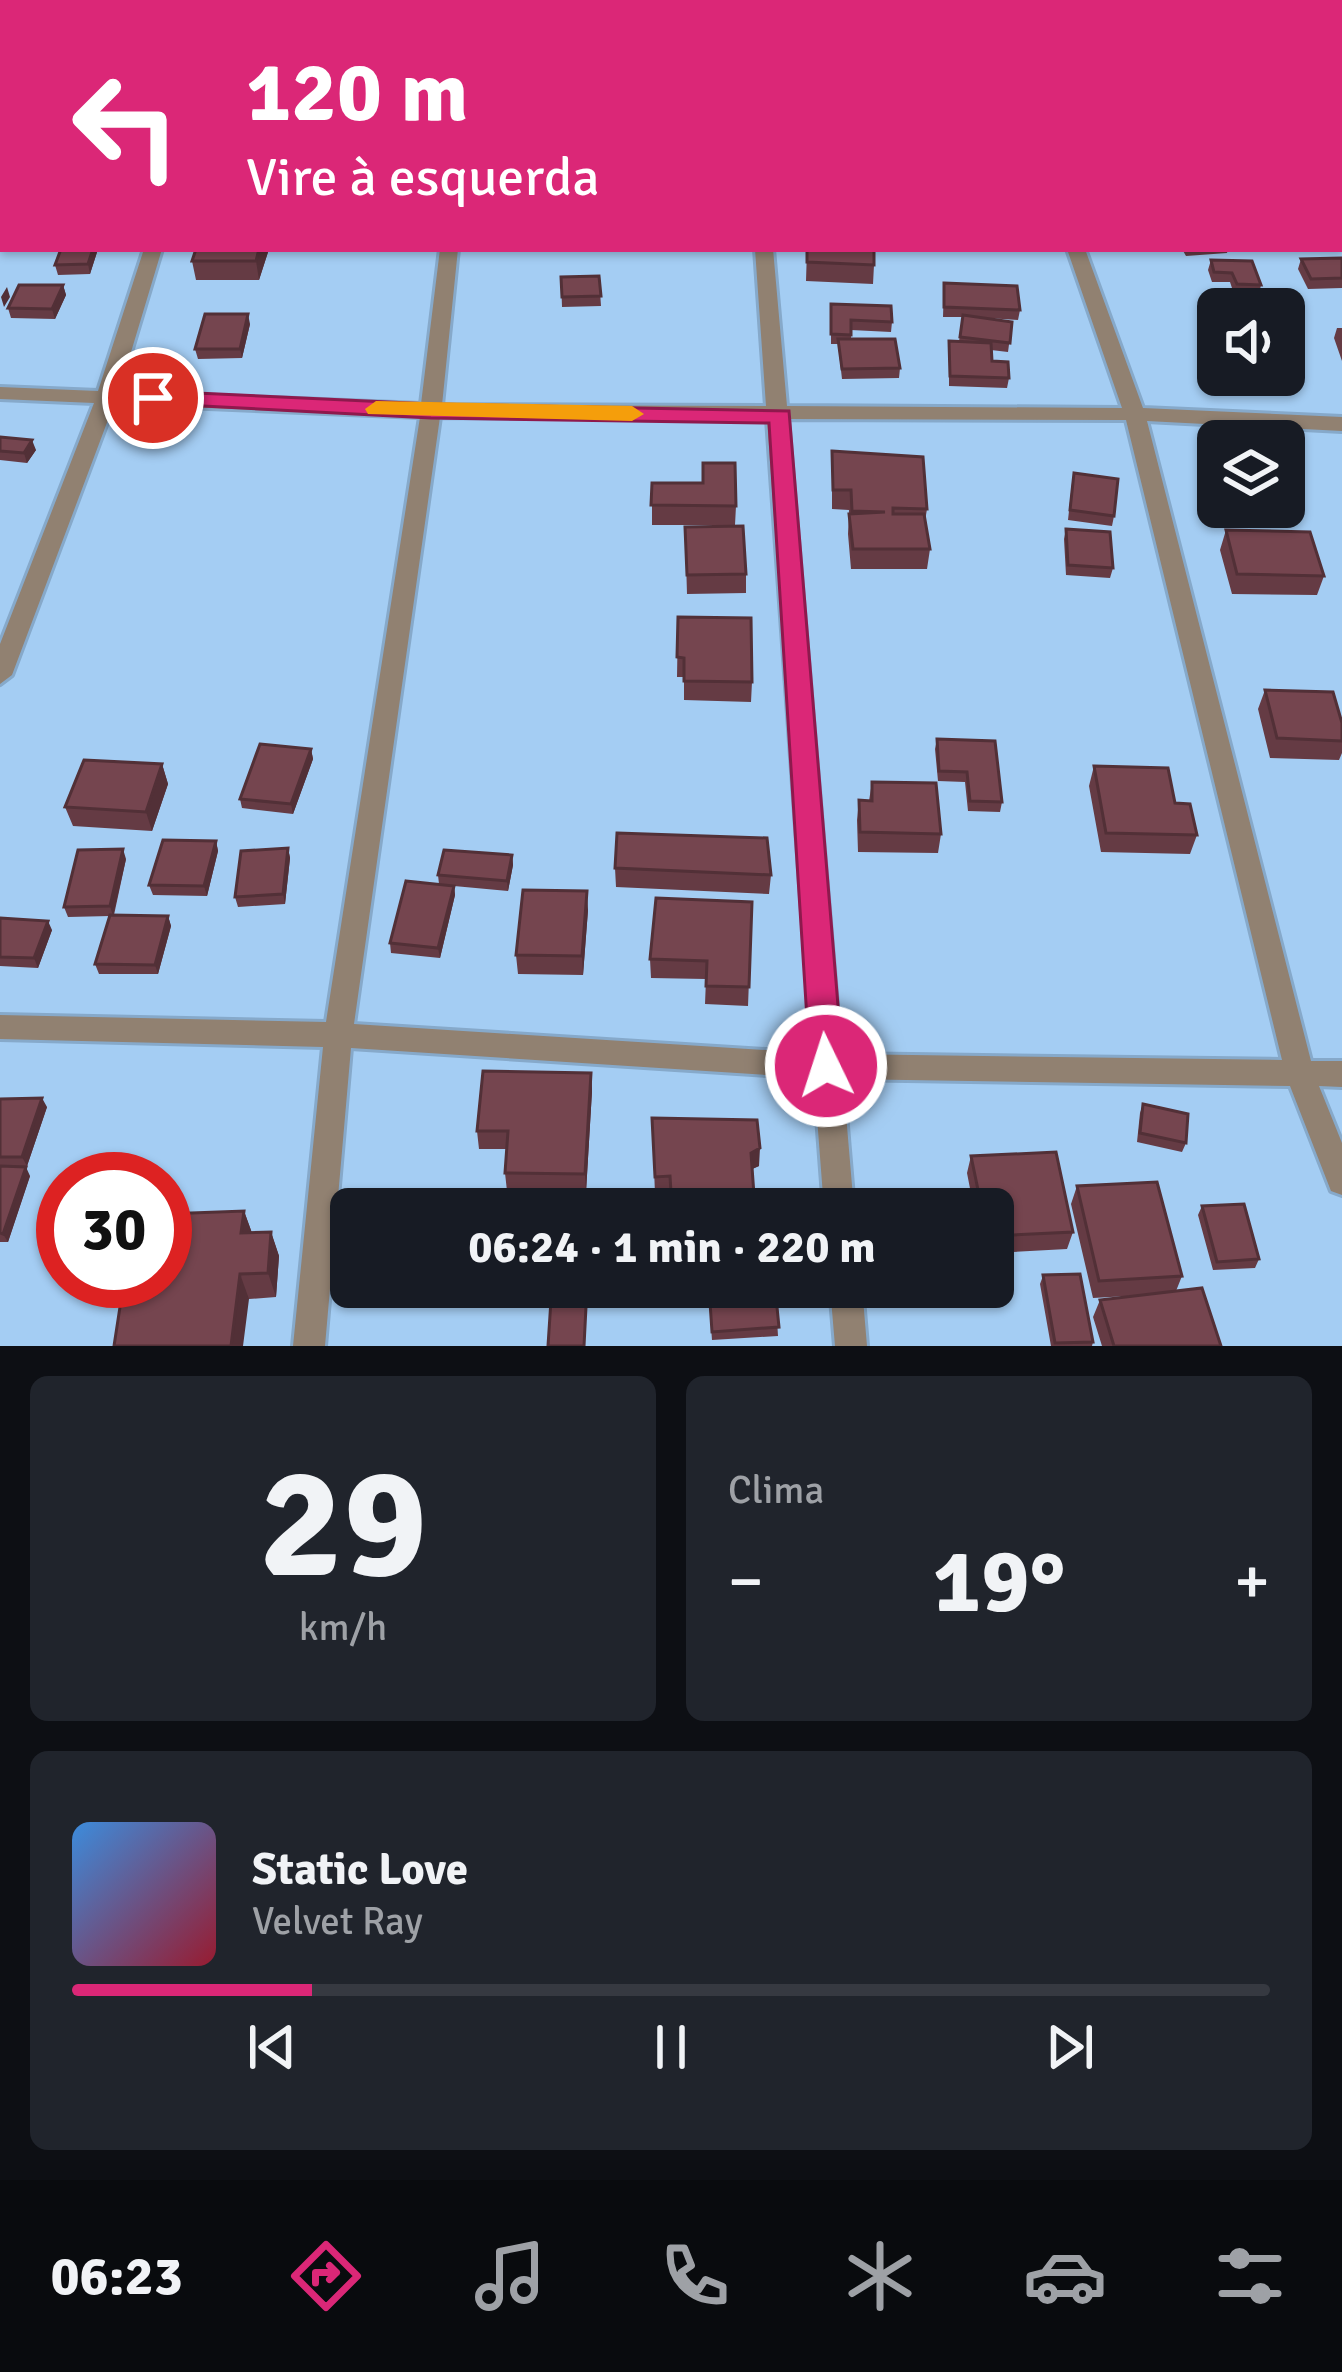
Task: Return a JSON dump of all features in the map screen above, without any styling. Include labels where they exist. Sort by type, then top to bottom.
[{"type":"street","points":[[0,675],[106,396],[152,252]]},
{"type":"street","points":[[308,1346],[338,1034],[431,411],[449,252]]},
{"type":"street","points":[[764,252],[781,416],[837,1188]]},
{"type":"street","points":[[1077,252],[1135,414],[1299,1072],[1342,1181]]},
{"type":"street","points":[[0,393],[431,411],[1135,414],[1342,424]]},
{"type":"street","points":[[0,1028],[338,1034],[826,1066],[1342,1074]]},
{"type":"street","points":[[847,1308],[851,1346]]},
{"type":"building","points":[[60,252],[92,252],[88,264],[55,265]]},
{"type":"building","points":[[195,252],[258,252],[256,261],[192,261]]},
{"type":"building","points":[[807,252],[874,252],[874,265],[807,262]]},
{"type":"building","points":[[1342,258],[1342,278],[1311,279],[1301,259]]},
{"type":"building","points":[[1211,260],[1252,261],[1261,285],[1237,284],[1232,273],[1214,272]]},
{"type":"building","points":[[599,276],[601,296],[562,297],[561,277]]},
{"type":"building","points":[[944,283],[1017,286],[1020,310],[944,307]]},
{"type":"building","points":[[19,285],[63,285],[52,309],[8,308]]},
{"type":"building","points":[[831,304],[891,306],[892,322],[851,320],[851,335],[831,334]]},
{"type":"building","points":[[205,314],[248,314],[240,349],[195,349]]},
{"type":"building","points":[[963,315],[1012,322],[1010,343],[960,337]]},
{"type":"building","points":[[838,339],[895,339],[900,368],[842,369]]},
{"type":"building","points":[[949,341],[991,343],[992,361],[1008,362],[1009,378],[950,376]]},
{"type":"building","points":[[0,437],[32,440],[24,453],[0,451]]},
{"type":"building","points":[[832,451],[923,457],[927,509],[893,508],[893,514],[924,514],[930,549],[853,549],[849,514],[885,512],[852,511],[851,490],[833,490]]},
{"type":"building","points":[[703,463],[735,463],[736,506],[651,505],[652,483],[703,483]]},
{"type":"building","points":[[1074,473],[1118,479],[1114,516],[1070,510]]},
{"type":"building","points":[[743,526],[746,574],[687,575],[685,527]]},
{"type":"building","points":[[1066,529],[1110,532],[1113,568],[1068,565]]},
{"type":"building","points":[[1226,530],[1310,532],[1324,576],[1237,574]]},
{"type":"building","points":[[678,617],[751,618],[752,682],[684,681],[684,658],[677,657]]},
{"type":"building","points":[[1265,690],[1333,692],[1342,741],[1277,738]]},
{"type":"building","points":[[937,739],[995,741],[1002,802],[970,801],[967,772],[939,771]]},
{"type":"building","points":[[260,744],[311,749],[291,804],[240,799]]},
{"type":"building","points":[[84,760],[162,764],[146,812],[65,807]]},
{"type":"building","points":[[1094,766],[1168,768],[1175,803],[1190,804],[1197,835],[1106,833]]},
{"type":"building","points":[[872,782],[936,783],[941,834],[860,832],[859,800],[872,801]]},
{"type":"building","points":[[617,833],[767,838],[771,875],[615,868]]},
{"type":"building","points":[[163,840],[216,841],[204,886],[149,885]]},
{"type":"building","points":[[288,848],[283,894],[235,897],[241,851]]},
{"type":"building","points":[[123,849],[110,906],[64,907],[78,850]]},
{"type":"building","points":[[444,850],[512,855],[507,881],[438,875]]},
{"type":"building","points":[[406,881],[454,886],[438,948],[390,943]]},
{"type":"building","points":[[523,890],[587,891],[582,956],[516,955]]},
{"type":"building","points":[[656,898],[752,902],[749,987],[706,986],[707,961],[650,959]]},
{"type":"building","points":[[110,915],[168,916],[155,965],[95,964]]},
{"type":"building","points":[[0,918],[48,921],[34,958],[0,957]]},
{"type":"building","points":[[483,1071],[591,1073],[585,1174],[505,1173],[508,1131],[477,1131]]},
{"type":"building","points":[[42,1098],[22,1157],[0,1157],[0,1099]]},
{"type":"building","points":[[1143,1104],[1188,1114],[1186,1143],[1140,1133]]},
{"type":"building","points":[[652,1118],[757,1120],[760,1148],[751,1153],[754,1188],[671,1188],[670,1176],[655,1177]]},
{"type":"building","points":[[1056,1152],[1073,1232],[1014,1235],[1014,1188],[978,1188],[971,1156]]},
{"type":"building","points":[[0,1166],[26,1167],[3,1234],[0,1233]]},
{"type":"building","points":[[1157,1182],[1182,1276],[1099,1281],[1077,1186]]},
{"type":"building","points":[[1244,1204],[1259,1259],[1217,1262],[1202,1206]]},
{"type":"building","points":[[244,1211],[241,1233],[271,1232],[268,1273],[240,1274],[231,1346],[114,1346],[120,1308],[192,1308],[192,1213]]},
{"type":"building","points":[[1080,1274],[1093,1342],[1055,1343],[1043,1275]]},
{"type":"building","points":[[1202,1288],[1221,1346],[1114,1346],[1100,1300]]},
{"type":"building","points":[[550,1308],[586,1308],[584,1346],[548,1346]]},
{"type":"building","points":[[710,1308],[777,1308],[779,1327],[712,1332]]},
{"type":"slow traffic","points":[[376,409],[632,414]]},
{"type":"route","points":[[153,398],[431,411],[781,416],[826,1066]]}]
